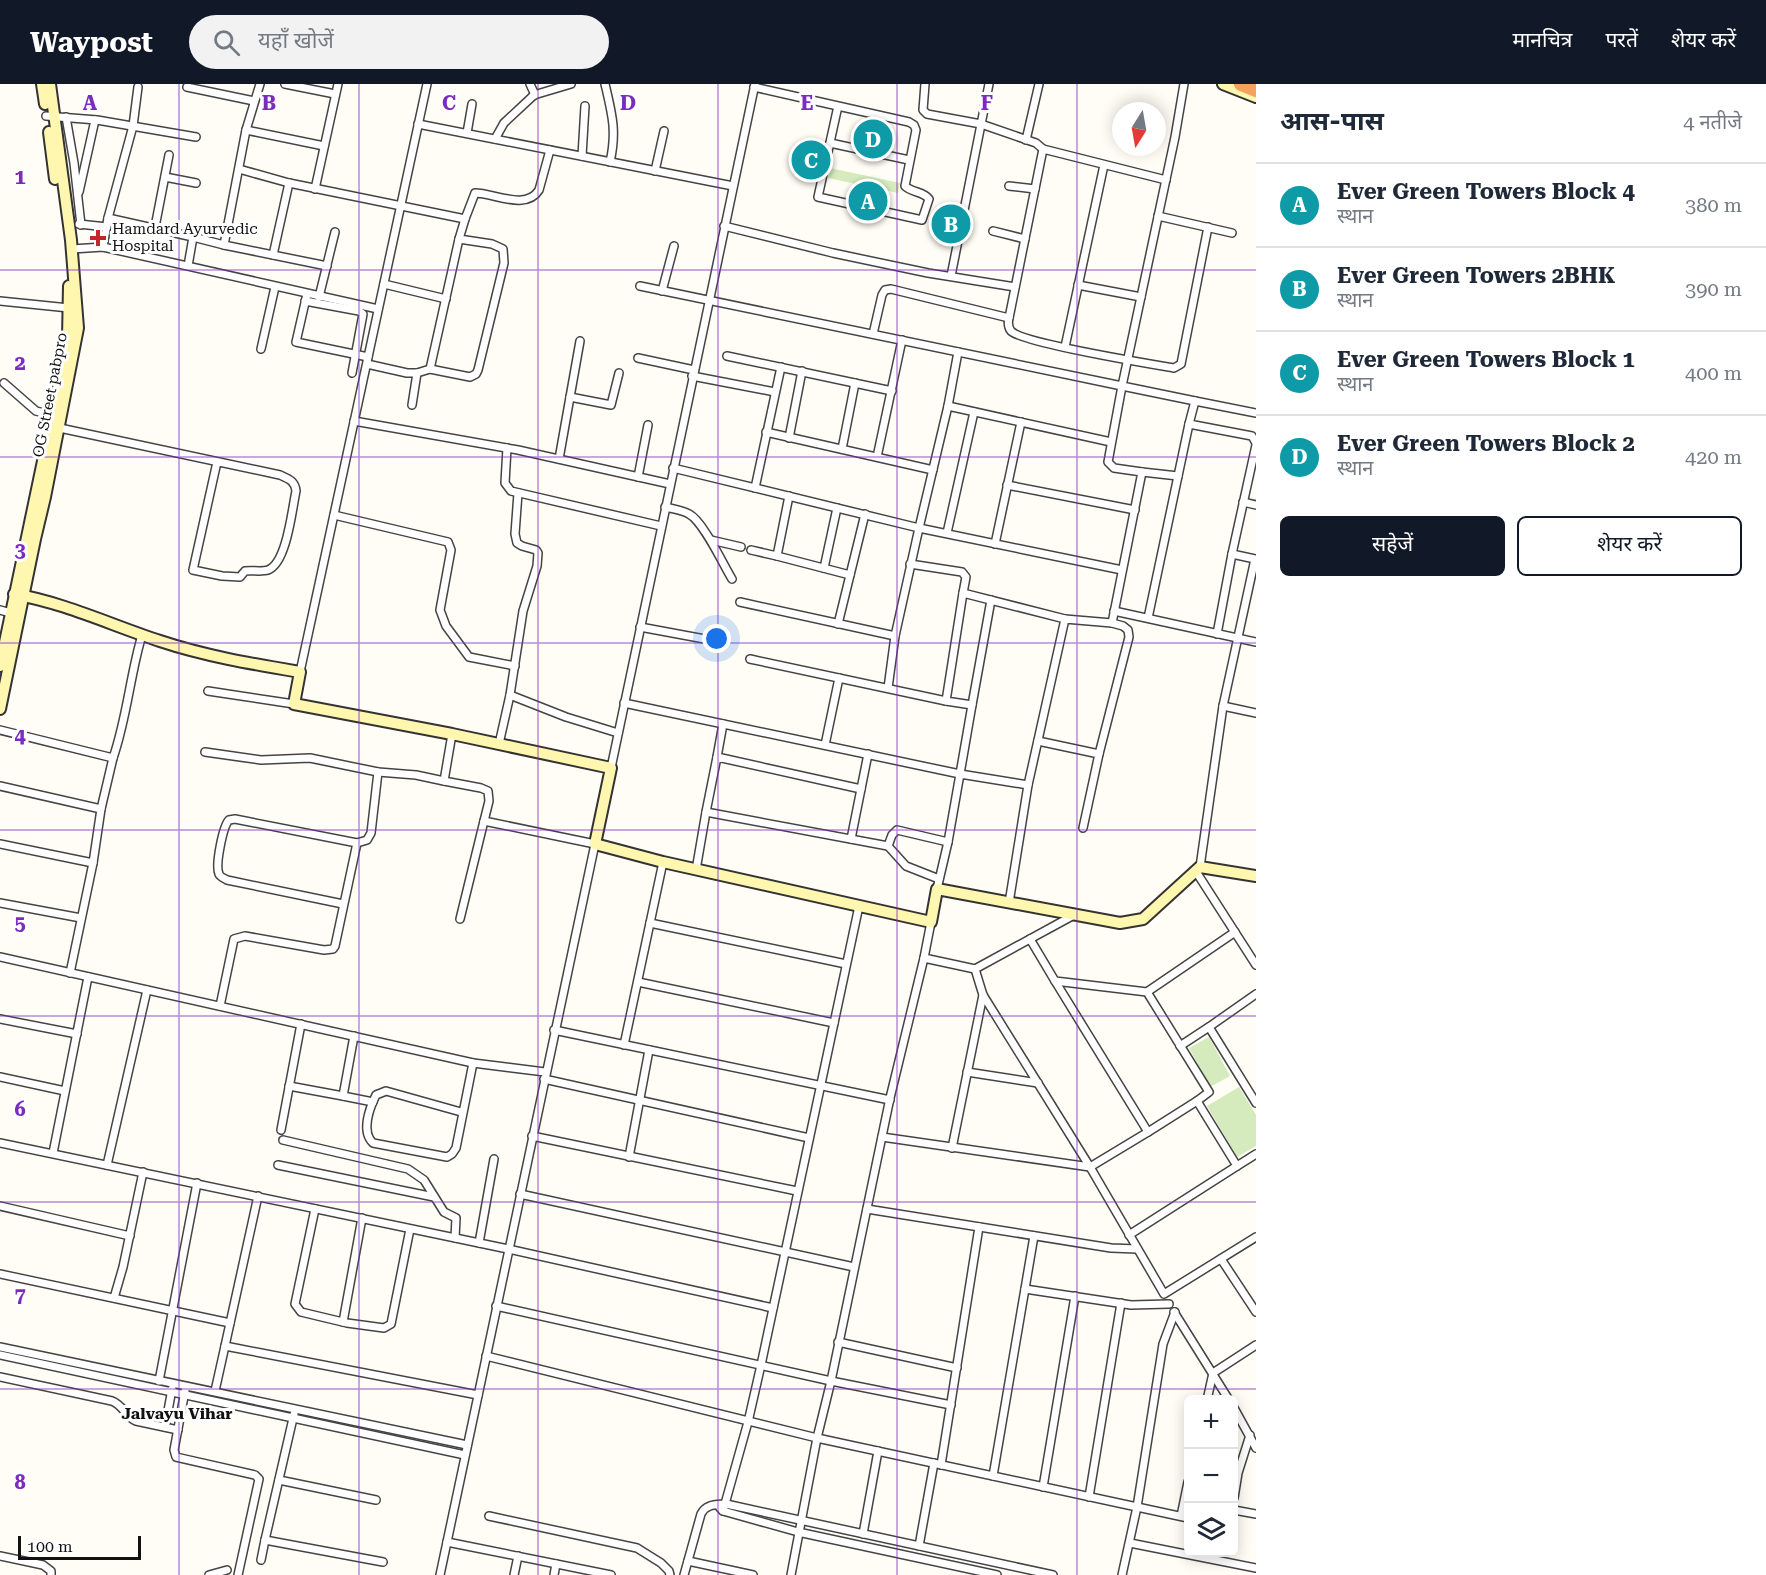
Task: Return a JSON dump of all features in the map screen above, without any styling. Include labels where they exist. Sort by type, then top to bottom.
[{"type":"highway","points":[[1241,84],[1256,90]]},
{"type":"street","name":"OG Street pabpro","points":[[42,84],[50,115],[69,223],[78,328],[53,423]]},
{"type":"street","name":"OG Street pabpro","points":[[0,709],[66,347],[69,290],[50,115],[50,84]]},
{"type":"street","points":[[224,245],[246,130],[260,84]]},
{"type":"street","points":[[285,84],[336,94]]},
{"type":"street","points":[[315,189],[338,84]]},
{"type":"street","points":[[294,704],[427,84]]},
{"type":"street","points":[[530,84],[535,94]]},
{"type":"street","points":[[495,139],[504,123],[535,94],[571,84]]},
{"type":"street","points":[[605,84],[615,134],[610,162]]},
{"type":"street","points":[[925,84],[924,113],[981,124],[1036,143],[1043,149],[1166,180]]},
{"type":"street","points":[[951,276],[989,84]]},
{"type":"street","points":[[1026,140],[1040,84]]},
{"type":"street","points":[[1178,476],[1114,468],[1109,465],[1111,442],[1127,360],[1184,84]]},
{"type":"street","points":[[1223,84],[1256,97]]},
{"type":"street","points":[[440,1575],[754,85],[914,124],[916,130],[905,186],[929,199],[922,220],[818,197],[838,106]]},
{"type":"street","points":[[103,247],[108,218],[133,126],[138,87]]},
{"type":"street","points":[[187,87],[254,101]]},
{"type":"street","points":[[467,134],[472,104]]},
{"type":"street","points":[[582,156],[585,106]]},
{"type":"street","points":[[50,115],[196,137]]},
{"type":"street","points":[[66,117],[81,225]]},
{"type":"street","points":[[78,197],[95,120]]},
{"type":"street","points":[[418,124],[733,186]]},
{"type":"street","points":[[246,130],[324,146]]},
{"type":"street","points":[[655,171],[664,131]]},
{"type":"street","points":[[830,143],[909,160]]},
{"type":"street","points":[[1043,149],[1008,324],[1011,330],[1018,335],[1065,347],[1174,368],[1180,364],[1208,227]]},
{"type":"street","points":[[430,369],[459,239],[474,193],[519,200],[532,198],[539,190],[550,150]]},
{"type":"street","points":[[155,228],[169,155]]},
{"type":"street","points":[[1065,347],[1104,165]]},
{"type":"street","points":[[239,169],[315,189],[465,219]]},
{"type":"street","points":[[165,177],[196,183]]},
{"type":"street","points":[[273,255],[289,183]]},
{"type":"street","points":[[1009,186],[1035,189]]},
{"type":"street","points":[[1158,216],[1232,233]]},
{"type":"street","points":[[108,218],[327,266]]},
{"type":"street","points":[[69,223],[107,227]]},
{"type":"street","points":[[724,226],[833,253],[1015,287]]},
{"type":"street","points":[[993,231],[1025,239]]},
{"type":"street","points":[[319,297],[335,232]]},
{"type":"street","points":[[188,266],[193,237]]},
{"type":"street","points":[[306,297],[296,342],[356,354],[407,373],[430,369],[470,376],[476,374],[504,263],[504,253],[500,247],[459,239]]},
{"type":"street","points":[[662,291],[674,246]]},
{"type":"street","points":[[72,249],[103,247],[275,287],[359,311],[363,314],[352,373]]},
{"type":"street","points":[[384,284],[446,299]]},
{"type":"street","points":[[1078,285],[1141,297]]},
{"type":"street","points":[[640,286],[1256,413]]},
{"type":"street","points":[[261,349],[275,287]]},
{"type":"street","points":[[873,334],[882,295],[885,290],[891,289],[1009,318]]},
{"type":"street","points":[[306,297],[319,297],[378,309]]},
{"type":"street","points":[[0,302],[69,308]]},
{"type":"street","points":[[877,457],[902,340]]},
{"type":"street","points":[[558,459],[580,341]]},
{"type":"street","points":[[888,688],[895,636],[910,564],[948,406],[958,352]]},
{"type":"street","points":[[727,356],[892,391]]},
{"type":"street","points":[[638,358],[775,392]]},
{"type":"street","points":[[755,488],[781,367]]},
{"type":"street","points":[[789,438],[802,371]]},
{"type":"street","points":[[412,405],[417,373]]},
{"type":"street","points":[[570,397],[611,405],[619,373]]},
{"type":"street","points":[[4,383],[53,423],[290,479],[296,491],[282,556],[269,570],[245,571],[240,577],[193,570],[217,462]]},
{"type":"street","points":[[842,449],[855,383]]},
{"type":"street","points":[[1148,618],[1195,401]]},
{"type":"street","points":[[948,406],[1111,442]]},
{"type":"street","points":[[947,533],[974,412]]},
{"type":"street","points":[[354,422],[507,448],[670,484]]},
{"type":"street","points":[[995,544],[1021,422]]},
{"type":"street","points":[[1189,424],[1252,436],[1256,444],[1217,634]]},
{"type":"street","points":[[638,477],[648,425]]},
{"type":"street","points":[[766,432],[933,470]]},
{"type":"street","points":[[507,448],[505,483],[511,491],[661,526]]},
{"type":"street","points":[[673,468],[919,528],[1122,570]]},
{"type":"street","points":[[1112,623],[1142,472]]},
{"type":"street","points":[[1007,485],[1135,510]]},
{"type":"street","points":[[499,744],[510,695],[523,610],[537,567],[538,553],[536,550],[517,543],[515,534],[518,493]]},
{"type":"street","points":[[777,556],[789,496]]},
{"type":"street","points":[[1243,502],[1256,505]]},
{"type":"street","points":[[665,507],[689,514],[711,540],[732,579]]},
{"type":"street","points":[[824,568],[837,508]]},
{"type":"street","points":[[838,624],[865,514]]},
{"type":"street","points":[[334,515],[448,542],[451,550],[440,610],[446,626],[469,657],[515,666]]},
{"type":"street","points":[[711,540],[741,547]]},
{"type":"street","points":[[751,549],[850,575]]},
{"type":"street","points":[[706,812],[888,846],[912,870],[938,884],[1009,903],[1120,923],[1143,919],[1197,869],[1223,706],[1255,559],[1233,554]]},
{"type":"street","points":[[910,564],[962,572],[966,577],[946,701]]},
{"type":"street","points":[[963,593],[1065,619],[1112,623],[1124,626],[1128,630],[1083,828]]},
{"type":"street","name":"OG Street pabpro","points":[[0,666],[5,611],[19,595]]},
{"type":"street","points":[[19,595],[87,614],[142,635],[213,655],[300,672]]},
{"type":"street","points":[[791,1575],[817,1438],[948,842],[991,600]]},
{"type":"street","points":[[740,602],[895,636]]},
{"type":"street","points":[[1114,611],[1256,642]]},
{"type":"street","points":[[1009,903],[1028,785],[1065,619]]},
{"type":"street","points":[[640,627],[721,642]]},
{"type":"street","points":[[70,972],[93,863],[101,809],[121,734],[132,672],[142,635]]},
{"type":"street","points":[[750,659],[972,705]]},
{"type":"street","points":[[825,745],[839,678]]},
{"type":"street","points":[[208,691],[294,704],[452,734],[611,768]]},
{"type":"street","points":[[510,695],[566,717],[618,733]]},
{"type":"street","points":[[624,703],[960,774],[1028,785]]},
{"type":"street","points":[[1223,706],[1256,713]]},
{"type":"street","points":[[696,870],[723,724]]},
{"type":"street","points":[[0,730],[113,758]]},
{"type":"street","points":[[444,781],[452,734]]},
{"type":"street","points":[[1038,741],[1099,754]]},
{"type":"street","points":[[205,752],[261,760],[310,758],[378,772],[416,775],[488,791],[489,801],[460,919]]},
{"type":"street","points":[[851,839],[868,754]]},
{"type":"street","points":[[717,757],[861,789]]},
{"type":"street","points":[[343,904],[221,877],[218,864],[223,831],[229,820],[236,819],[357,843],[367,840],[371,833],[378,772]]},
{"type":"street","points":[[0,786],[101,809]]},
{"type":"street","points":[[484,821],[595,844],[696,870],[931,922]]},
{"type":"street","points":[[888,846],[892,835],[897,830],[948,842]]},
{"type":"street","points":[[220,1006],[234,939],[245,936],[324,950],[333,949],[357,843]]},
{"type":"street","points":[[0,844],[93,863]]},
{"type":"street","points":[[624,1045],[663,862]]},
{"type":"street","points":[[1197,869],[1256,876]]},
{"type":"street","points":[[1197,869],[1256,965]]},
{"type":"street","points":[[0,903],[81,918]]},
{"type":"street","points":[[724,1507],[761,1365],[859,906]]},
{"type":"street","points":[[924,958],[975,969],[1074,915]]},
{"type":"street","points":[[650,923],[846,964]]},
{"type":"street","points":[[1055,981],[1147,992],[1235,932]]},
{"type":"street","points":[[1030,939],[1148,1132]]},
{"type":"street","points":[[0,957],[473,1063],[545,1076],[809,1138]]},
{"type":"street","points":[[975,969],[983,995],[1090,1167],[1168,1304],[1225,1395]]},
{"type":"street","points":[[53,1153],[88,976]]},
{"type":"street","points":[[638,982],[834,1023]]},
{"type":"street","points":[[107,1165],[147,990]]},
{"type":"street","points":[[882,1137],[1090,1167],[1209,1092],[1147,992]]},
{"type":"street","points":[[1180,1046],[1256,994]]},
{"type":"street","points":[[952,1148],[983,995]]},
{"type":"street","points":[[0,1019],[77,1034]]},
{"type":"street","points":[[281,1130],[301,1024]]},
{"type":"street","points":[[1209,1027],[1256,1103]]},
{"type":"street","points":[[554,1030],[890,1100]]},
{"type":"street","points":[[343,1096],[354,1036]]},
{"type":"street","points":[[628,1157],[649,1050]]},
{"type":"street","points":[[461,1112],[386,1091],[376,1095],[373,1102],[366,1131],[367,1137],[373,1143],[447,1157],[452,1154],[456,1148],[461,1112],[473,1063]]},
{"type":"street","points":[[967,1072],[1038,1083]]},
{"type":"street","points":[[0,1077],[65,1091]]},
{"type":"street","points":[[289,1086],[373,1102]]},
{"type":"street","points":[[1197,1101],[1237,1166]]},
{"type":"street","points":[[532,1136],[797,1191]]},
{"type":"street","points":[[283,1140],[408,1169],[424,1180],[444,1212],[458,1221],[455,1238]]},
{"type":"street","points":[[0,1143],[508,1249],[773,1308]]},
{"type":"street","points":[[1129,1235],[1256,1154]]},
{"type":"street","points":[[479,1243],[494,1159]]},
{"type":"street","points":[[278,1165],[434,1197]]},
{"type":"street","points":[[114,1298],[143,1172]]},
{"type":"street","points":[[159,1381],[197,1183]]},
{"type":"street","points":[[520,1194],[854,1267]]},
{"type":"street","points":[[215,1391],[258,1196]]},
{"type":"street","points":[[0,1206],[130,1236]]},
{"type":"street","points":[[315,1209],[295,1304],[301,1312],[343,1322],[384,1328],[391,1324],[410,1229]]},
{"type":"street","points":[[867,1209],[1111,1248],[1137,1249]]},
{"type":"street","points":[[343,1322],[362,1218]]},
{"type":"street","points":[[919,1546],[951,1405],[979,1227]]},
{"type":"street","points":[[993,1476],[1034,1236]]},
{"type":"street","points":[[1164,1294],[1256,1238]]},
{"type":"street","points":[[1221,1259],[1256,1312]]},
{"type":"street","points":[[0,1274],[230,1323]]},
{"type":"street","points":[[1025,1289],[1121,1303],[1168,1304]]},
{"type":"street","points":[[1043,1487],[1075,1296]]},
{"type":"street","points":[[1089,1497],[1121,1303]]},
{"type":"street","points":[[496,1306],[831,1381],[951,1405]]},
{"type":"street","points":[[1122,1575],[1137,1507],[1163,1344],[1175,1312]]},
{"type":"street","points":[[838,1342],[957,1368]]},
{"type":"street","points":[[1208,1395],[1213,1373],[1256,1345]]},
{"type":"street","points":[[225,1346],[478,1395]]},
{"type":"street","points":[[0,1347],[159,1381],[185,1394],[465,1455]]},
{"type":"street","points":[[0,1355],[173,1388],[186,1386],[215,1391],[467,1445]]},
{"type":"street","points":[[486,1356],[817,1438],[1184,1517]]},
{"type":"street","points":[[0,1377],[112,1401],[119,1405],[130,1419],[178,1430]]},
{"type":"street","points":[[186,1386],[174,1450],[176,1456],[255,1475],[259,1479],[238,1575],[226,1573],[209,1575]]},
{"type":"street","points":[[165,1427],[173,1388]]},
{"type":"street","points":[[261,1560],[295,1408]]},
{"type":"street","points":[[1238,1416],[1256,1448]]},
{"type":"street","points":[[1238,1473],[1250,1435]]},
{"type":"street","points":[[862,1534],[878,1451]]},
{"type":"street","points":[[279,1480],[376,1500]]},
{"type":"street","points":[[684,1575],[701,1514],[704,1508],[716,1505],[1053,1575]]},
{"type":"street","points":[[724,1507],[798,1532],[997,1575]]},
{"type":"street","points":[[1238,1510],[1256,1514]]},
{"type":"street","points":[[489,1516],[637,1548],[661,1563],[670,1575]]},
{"type":"street","points":[[265,1540],[383,1562]]},
{"type":"street","points":[[447,1542],[611,1575]]},
{"type":"street","points":[[1130,1543],[1184,1551]]},
{"type":"street","points":[[0,1556],[42,1565],[51,1571],[51,1575]]},
{"type":"street","points":[[514,1575],[518,1556]]},
{"type":"street","points":[[1219,1557],[1256,1568]]},
{"type":"street","points":[[688,1561],[753,1575]]},
{"type":"street","points":[[554,1575],[556,1564]]},
{"type":"green space","points":[[830,168],[900,183],[898,193],[828,178]]},
{"type":"green space","points":[[1209,1037],[1230,1076],[1210,1087],[1189,1048]]},
{"type":"green space","points":[[1239,1087],[1256,1115],[1256,1146],[1237,1157],[1207,1106]]},
{"type":"place","name":"Ever Green Towers Block 2","points":[[873,139]]},
{"type":"place","name":"Ever Green Towers Block 1","points":[[811,160]]},
{"type":"place","name":"Ever Green Towers Block 4","points":[[868,201]]},
{"type":"place","name":"Ever Green Towers 2BHK","points":[[951,224]]},
{"type":"place","name":"Hamdard Ayurvedic Hospital","points":[[98,238]]},
{"type":"district","name":"Jalvayu Vihar","points":[[177,1413]]}]
